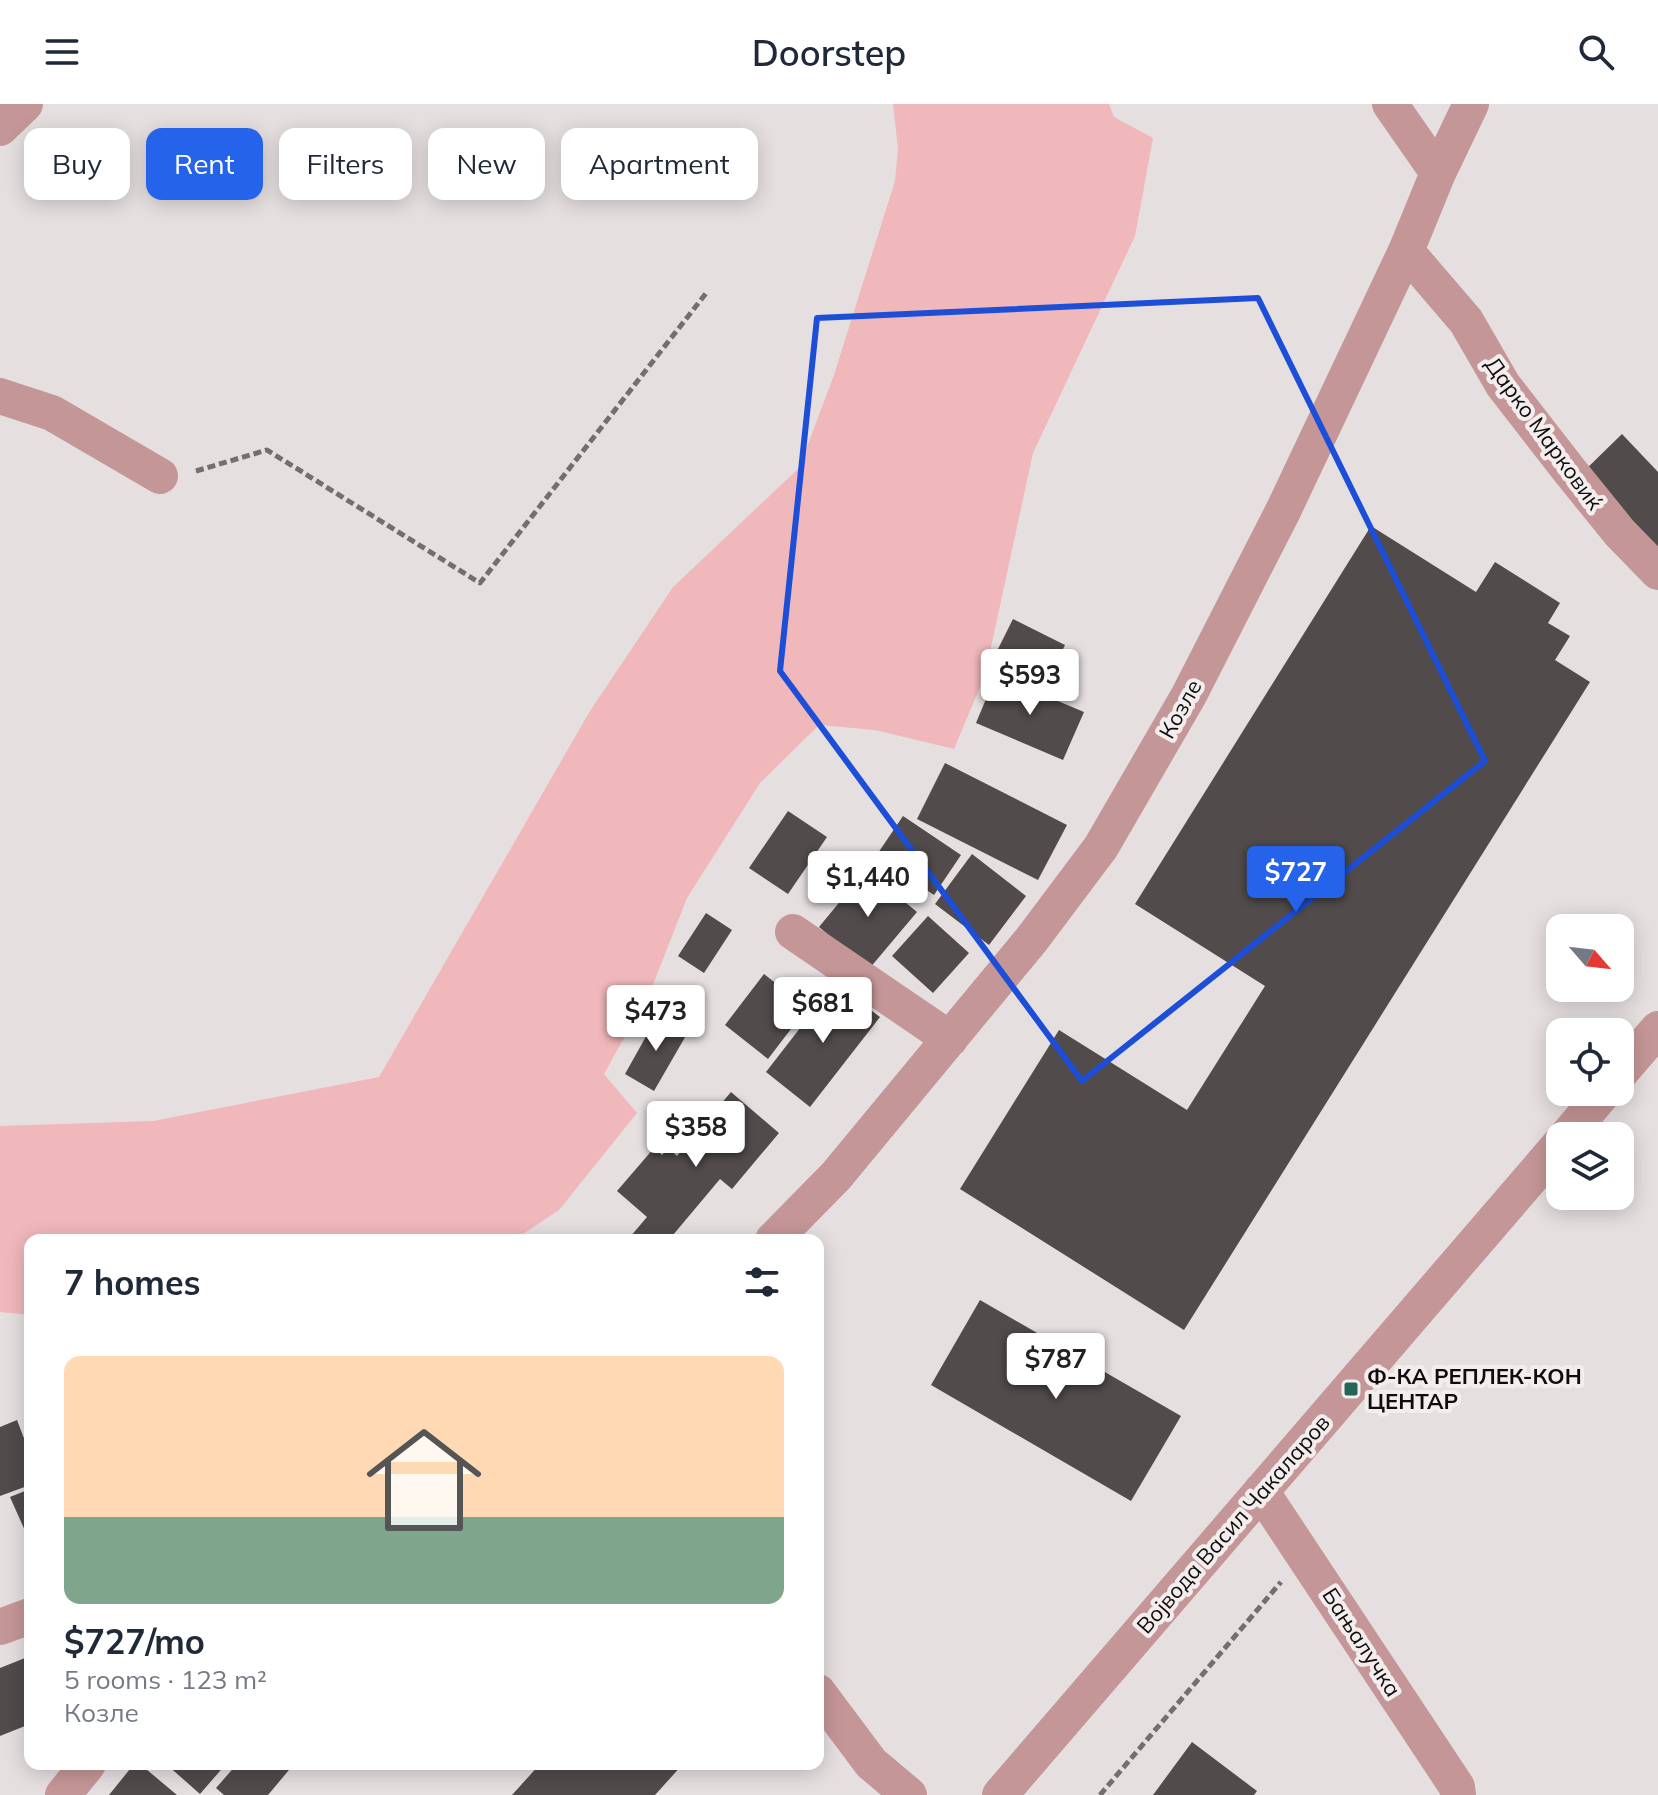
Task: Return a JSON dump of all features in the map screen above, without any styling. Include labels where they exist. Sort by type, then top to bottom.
[{"type":"street","points":[[0,128],[25,104]]},
{"type":"street","points":[[1390,104],[1438,173]]},
{"type":"street","name":"Козле","points":[[779,1234],[836,1176],[1032,939],[1101,847],[1189,695],[1283,511],[1406,251],[1471,104]]},
{"type":"street","name":"Дарко Марковиќ","points":[[1406,251],[1466,321],[1503,385],[1569,470],[1620,533],[1658,572]]},
{"type":"street","points":[[0,396],[52,413],[160,476]]},
{"type":"street","points":[[793,932],[950,1039]]},
{"type":"street","points":[[1634,1057],[1658,1029]]},
{"type":"street","points":[[1579,1122],[1592,1106]]},
{"type":"street","name":"Војвода Васил Чакаларов","points":[[1000,1795],[1546,1160]]},
{"type":"street","name":"Бањалучка","points":[[1261,1491],[1457,1787],[1458,1795]]},
{"type":"street","points":[[0,1627],[24,1618]]},
{"type":"street","points":[[824,1700],[871,1763],[909,1795]]},
{"type":"street","points":[[63,1795],[83,1770]]},
{"type":"path","points":[[160,476],[185,474],[267,450],[480,583],[707,292]]},
{"type":"path","points":[[1100,1795],[1305,1554]]},
{"type":"highlighted area","points":[[1258,298],[1485,761],[1082,1081],[780,671],[817,318]]},
{"type":"shaded area","points":[[893,104],[1109,104],[1114,117],[1153,138],[1135,236],[1033,453],[985,675],[954,749],[875,730],[819,725],[760,783],[687,898],[652,987],[604,1074],[637,1113],[559,1210],[523,1234],[24,1234],[24,1314],[0,1312],[0,1126],[153,1121],[379,1077],[590,711],[673,587],[799,468],[834,375],[895,181],[898,149]]},
{"type":"building","points":[[1622,434],[1658,472],[1658,555],[1580,475]]},
{"type":"building","points":[[1371,526],[1476,592],[1495,562],[1560,603],[1548,623],[1570,636],[1555,660],[1590,682],[1184,1330],[960,1189],[1059,1030],[1187,1110],[1265,986],[1135,904]]},
{"type":"building","points":[[1013,619],[1065,645],[1044,687],[992,661]]},
{"type":"building","points":[[996,675],[1084,712],[1063,760],[976,723]]},
{"type":"building","points":[[945,763],[1067,825],[1038,880],[917,819]]},
{"type":"building","points":[[788,811],[827,837],[788,894],[749,868]]},
{"type":"building","points":[[903,816],[961,855],[934,895],[876,856]]},
{"type":"building","points":[[972,854],[1026,896],[989,945],[935,904]]},
{"type":"building","points":[[866,870],[917,912],[869,969],[819,927]]},
{"type":"building","points":[[706,913],[732,930],[704,973],[678,956]]},
{"type":"building","points":[[928,916],[969,953],[933,993],[892,956]]},
{"type":"building","points":[[764,974],[807,1008],[768,1059],[725,1025]]},
{"type":"building","points":[[835,983],[880,1017],[810,1107],[766,1072]]},
{"type":"building","points":[[658,1015],[688,1032],[654,1091],[625,1074]]},
{"type":"building","points":[[731,1092],[779,1133],[732,1189],[720,1179],[674,1234],[633,1234],[647,1217],[617,1191],[654,1148],[662,1155],[668,1148],[677,1156]]},
{"type":"building","points":[[980,1300],[1181,1416],[1131,1501],[931,1385]]},
{"type":"building","points":[[17,1420],[24,1438],[24,1487],[0,1496],[0,1427]]},
{"type":"building","points":[[24,1491],[24,1528],[10,1497]]},
{"type":"building","points":[[24,1658],[24,1726],[0,1736],[0,1668]]},
{"type":"building","points":[[1192,1742],[1257,1791],[1254,1795],[1153,1795]]},
{"type":"building","points":[[129,1770],[147,1770],[177,1795],[109,1795]]},
{"type":"building","points":[[173,1770],[221,1770],[200,1794]]},
{"type":"building","points":[[232,1770],[289,1770],[268,1795],[224,1795],[216,1788]]},
{"type":"building","points":[[535,1770],[678,1770],[655,1795],[512,1795]]},
{"type":"place","name":"Ф-КА РЕПЛЕК-КОН ЦЕНТАР","points":[[1351,1389]]}]
